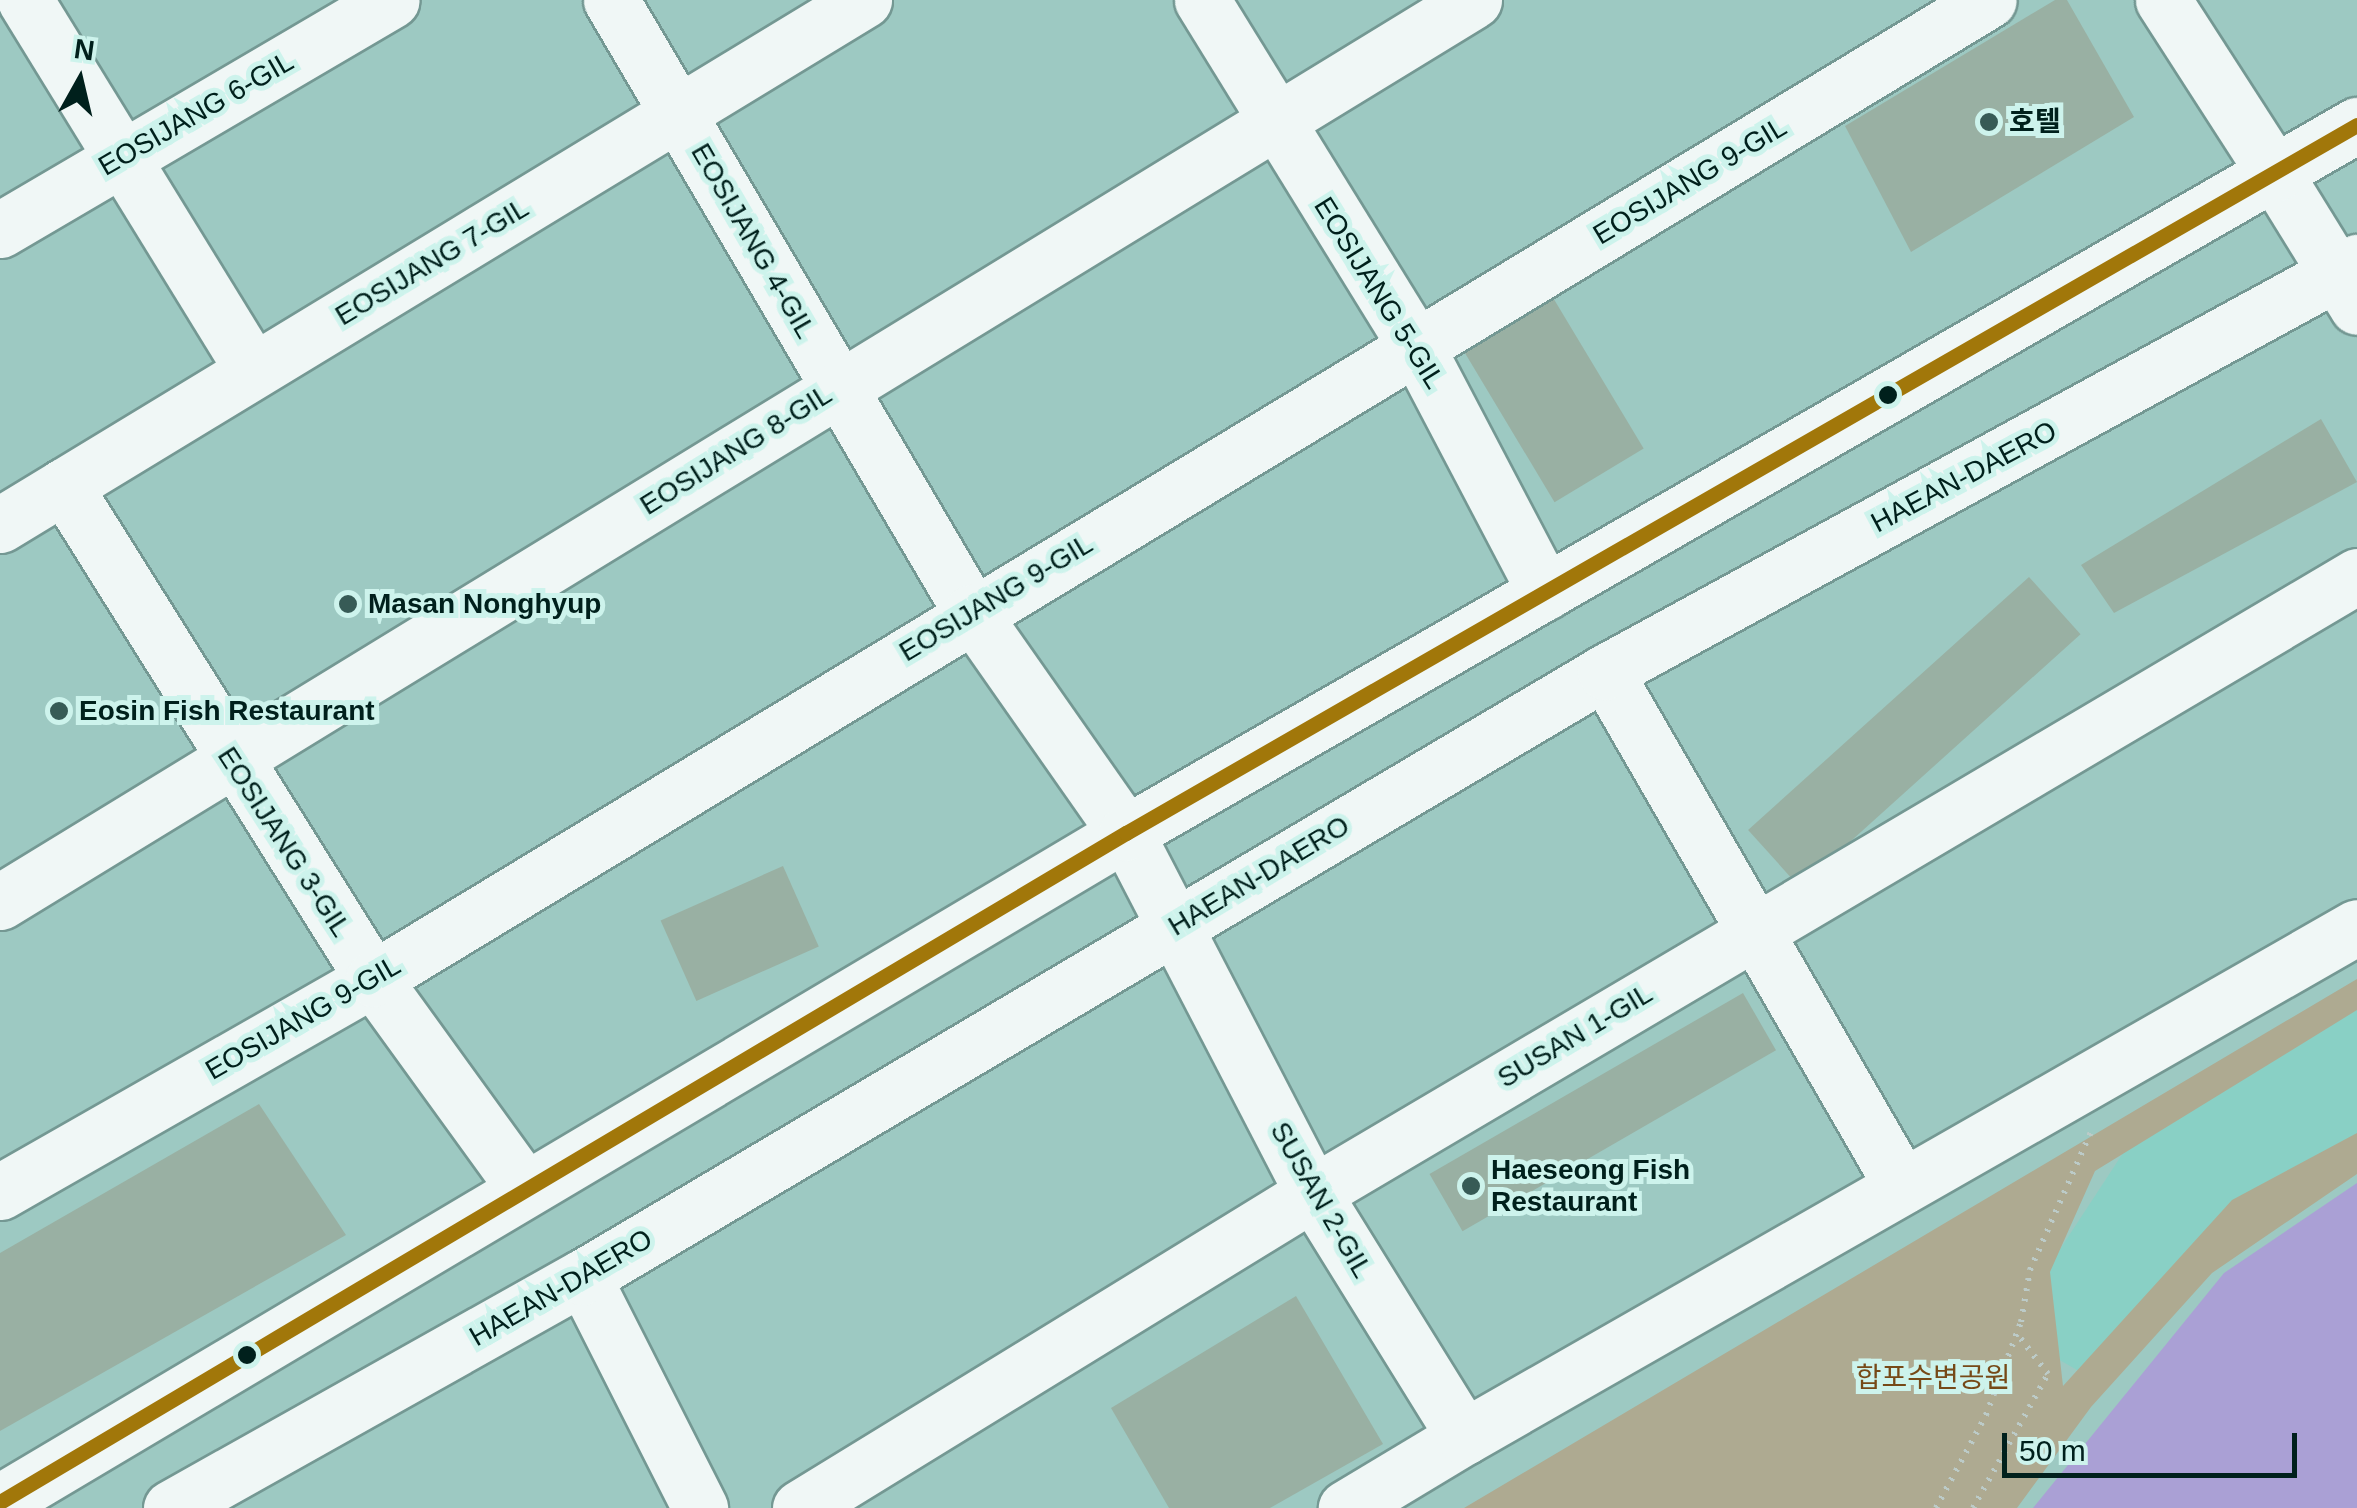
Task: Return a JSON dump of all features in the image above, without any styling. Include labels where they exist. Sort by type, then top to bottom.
[{"type":"street","points":[[25,0],[253,372]]},
{"type":"street","name":"EOSIJANG 6-GIL","points":[[0,230],[392,0]]},
{"type":"street","name":"EOSIJANG 4-GIL","points":[[611,0],[972,612],[1126,833]]},
{"type":"street","name":"EOSIJANG 7-GIL","points":[[0,525],[864,0]]},
{"type":"street","name":"EOSIJANG 5-GIL","points":[[1202,0],[1273,125],[1416,346],[1545,592]]},
{"type":"street","name":"EOSIJANG 8-GIL","points":[[0,902],[1474,0]]},
{"type":"street","name":"EOSIJANG 9-GIL","points":[[0,1192],[372,978],[1989,0]]},
{"type":"street","points":[[2163,0],[2275,174],[2350,281]]},
{"type":"street","points":[[0,1502],[523,1186],[1126,833],[2357,126]]},
{"type":"street","name":"HAEAN-DAERO","points":[[171,1508],[583,1276],[1605,672],[2350,281]]},
{"type":"street","name":"EOSIJANG 3-GIL","points":[[64,486],[232,762],[372,978],[523,1186]]},
{"type":"street","name":"SUSAN 1-GIL","points":[[800,1508],[1313,1192],[2357,576]]},
{"type":"street","points":[[1605,672],[1902,1186]]},
{"type":"street","name":"SUSAN 2-GIL","points":[[1126,833],[1313,1192],[1464,1437]]},
{"type":"street","points":[[1346,1508],[2357,927]]},
{"type":"street","points":[[583,1276],[700,1508]]},
{"type":"path","points":[[1936,1508],[1986,1415],[2017,1334],[2030,1270],[2095,1125]]},
{"type":"path","points":[[1973,1508],[2048,1374],[2017,1334]]},
{"type":"shaded area","points":[[2357,990],[2357,1170],[2214,1257],[2098,1382],[2037,1347],[2051,1263],[2125,1150]]},
{"type":"shaded area","points":[[2357,1183],[2357,1508],[2033,1508],[2224,1273]]},
{"type":"green space","name":"합포수변공원","points":[[2357,979],[2357,1010],[2095,1171],[2050,1272],[2063,1386],[2232,1200],[2357,1133],[2357,1174],[2212,1273],[2091,1407],[2017,1508],[1464,1508]]},
{"type":"building","name":"호텔","points":[[2055,0],[2067,0],[2134,117],[1911,252],[1845,126]]},
{"type":"building","points":[[1552,296],[1644,449],[1555,502],[1463,350]]},
{"type":"building","points":[[2321,419],[2357,482],[2114,613],[2081,565]]},
{"type":"building","points":[[2029,577],[2081,634],[1800,887],[1748,830]]},
{"type":"building","points":[[783,866],[819,946],[696,1001],[661,921]]},
{"type":"building","points":[[1743,993],[1776,1050],[1462,1231],[1429,1174]]},
{"type":"building","points":[[259,1104],[346,1235],[0,1431],[0,1253]]},
{"type":"building","points":[[1296,1296],[1383,1444],[1270,1508],[1169,1508],[1111,1408]]},
{"type":"transit line","points":[[0,1502],[1126,833],[2357,125]]},
{"type":"place","name":"호텔","points":[[1989,122]]},
{"type":"place","name":"Masan Nonghyup","points":[[348,604]]},
{"type":"place","name":"Eosin Fish Restaurant","points":[[59,711]]},
{"type":"place","name":"Haeseong Fish Restaurant","points":[[1471,1186]]}]
